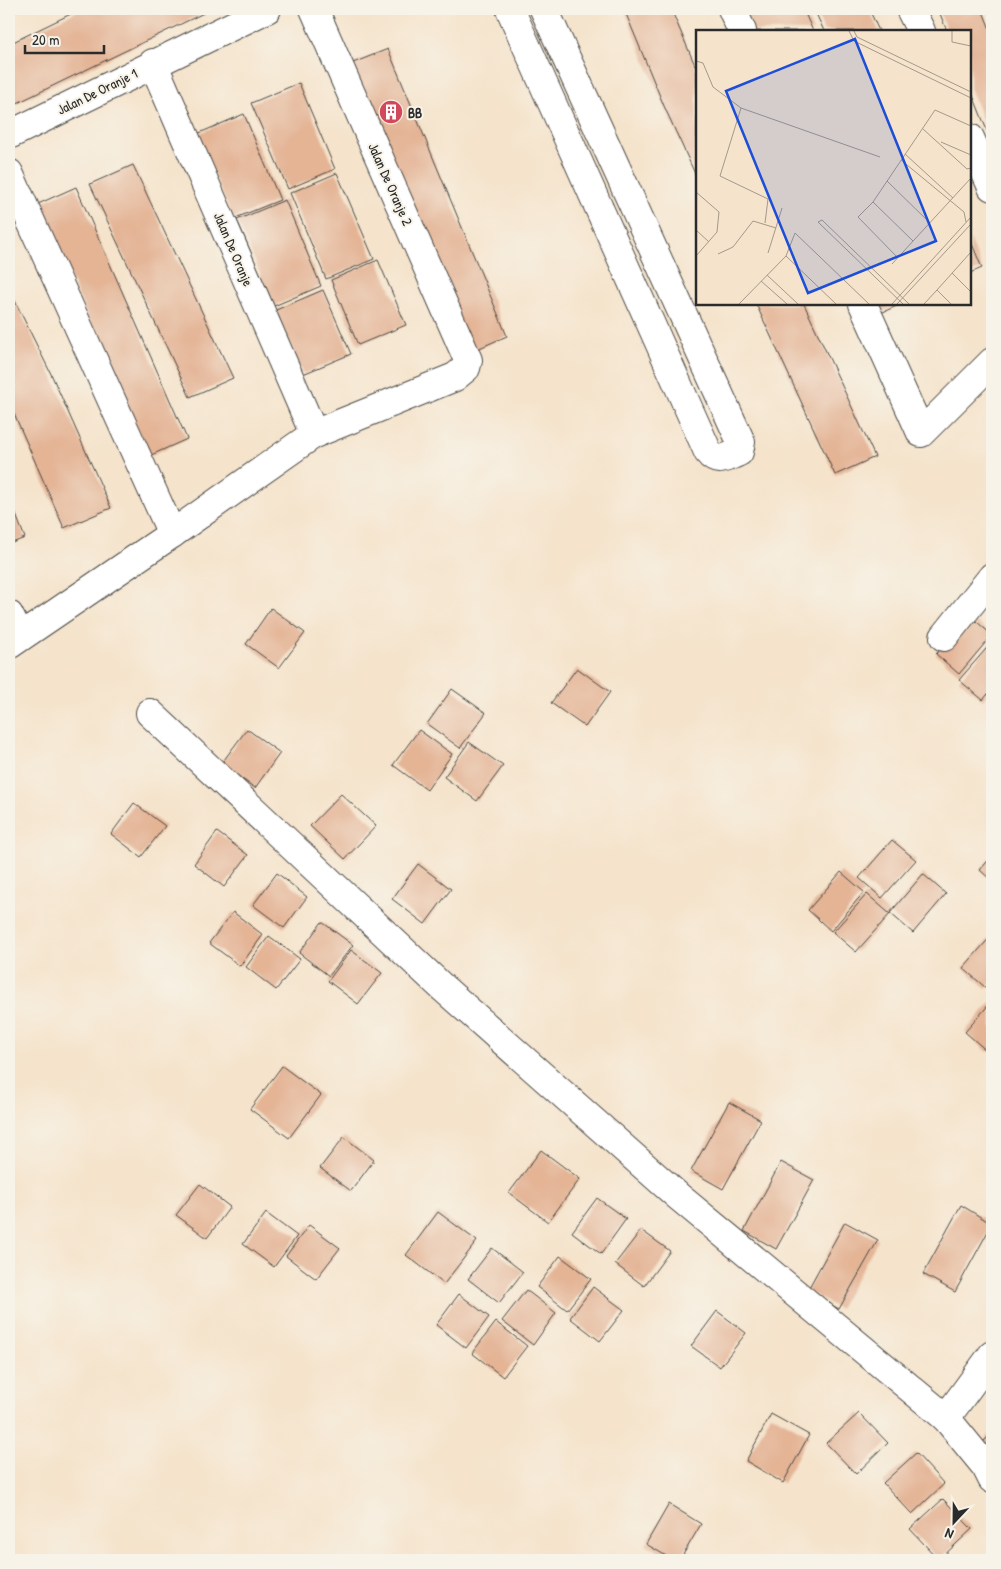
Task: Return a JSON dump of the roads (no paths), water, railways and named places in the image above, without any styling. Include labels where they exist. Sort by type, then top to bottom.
[{"type":"street","name":"Jalan De Oranje 1","points":[[9,135],[267,9]]},
{"type":"street","name":"Jalan De Oranje 2","points":[[314,9],[468,360],[466,368],[455,377],[314,434]]},
{"type":"street","points":[[510,9],[708,452],[713,458],[719,460],[739,452],[741,442],[544,9]]},
{"type":"street","points":[[732,9],[742,30]]},
{"type":"street","points":[[910,9],[920,30]]},
{"type":"street","name":"Jalan De Oranje","points":[[154,63],[314,434]]},
{"type":"street","points":[[971,140],[992,187]]},
{"type":"street","points":[[587,182],[616,168]]},
{"type":"street","points":[[9,173],[172,534]]},
{"type":"street","points":[[864,305],[921,434],[992,362]]},
{"type":"street","points":[[12,632],[172,534],[314,434]]},
{"type":"street","points":[[944,637],[992,577]]},
{"type":"street","points":[[150,713],[465,1008],[679,1197],[946,1418],[986,1467],[992,1479]]},
{"type":"street","points":[[946,1418],[992,1355]]},
{"type":"place","name":"BB","points":[[391,112]]}]
